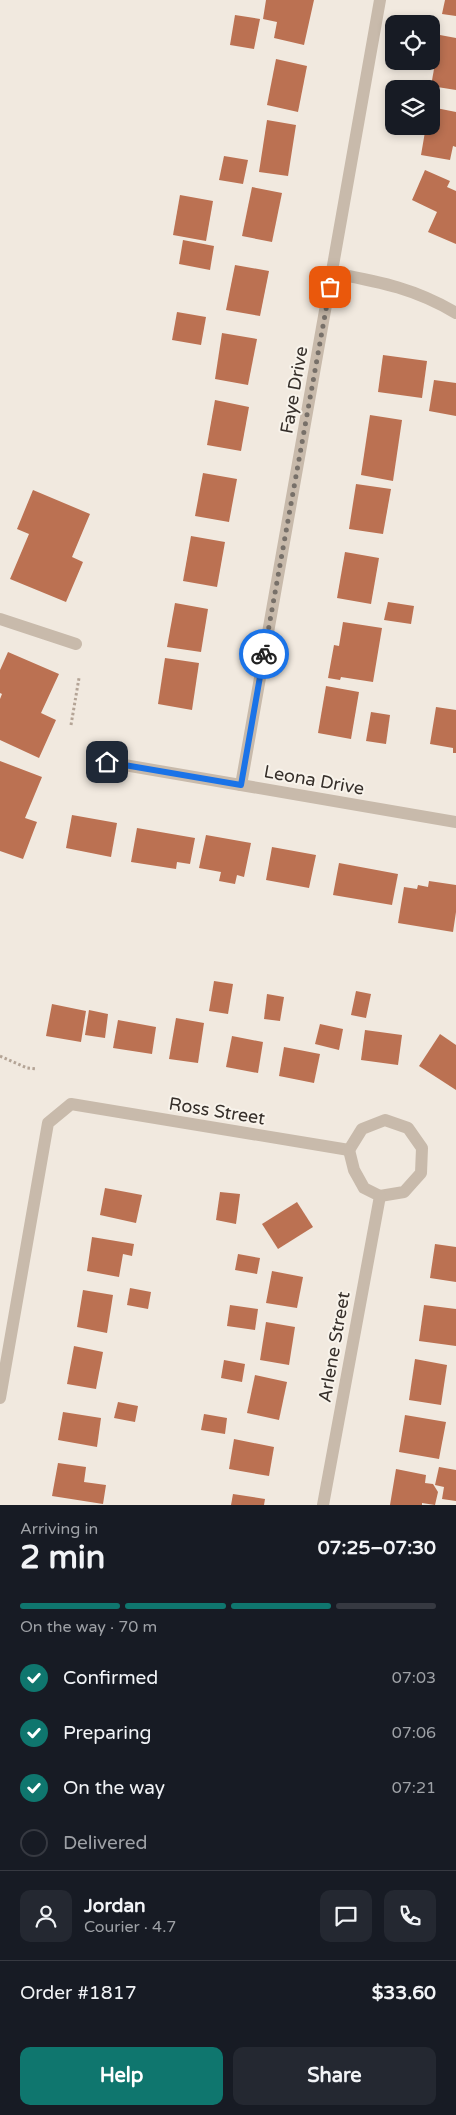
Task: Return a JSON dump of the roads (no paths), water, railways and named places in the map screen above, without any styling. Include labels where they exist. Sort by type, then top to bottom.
[{"type":"street","name":"Faye Drive","points":[[241,785],[380,0]]},
{"type":"street","points":[[333,273],[393,285],[436,302],[456,313]]},
{"type":"street","points":[[0,619],[76,644]]},
{"type":"street","name":"Leona Drive","points":[[107,762],[456,822]]},
{"type":"street","name":"Ross Street","points":[[0,1398],[48,1123],[71,1104],[348,1150]]},
{"type":"street","points":[[385,1120],[408,1128],[422,1148],[420,1173],[404,1192],[380,1196],[364,1188],[354,1170],[348,1150],[362,1129],[385,1120]]},
{"type":"street","name":"Arlene Street","points":[[323,1505],[380,1196]]}]
